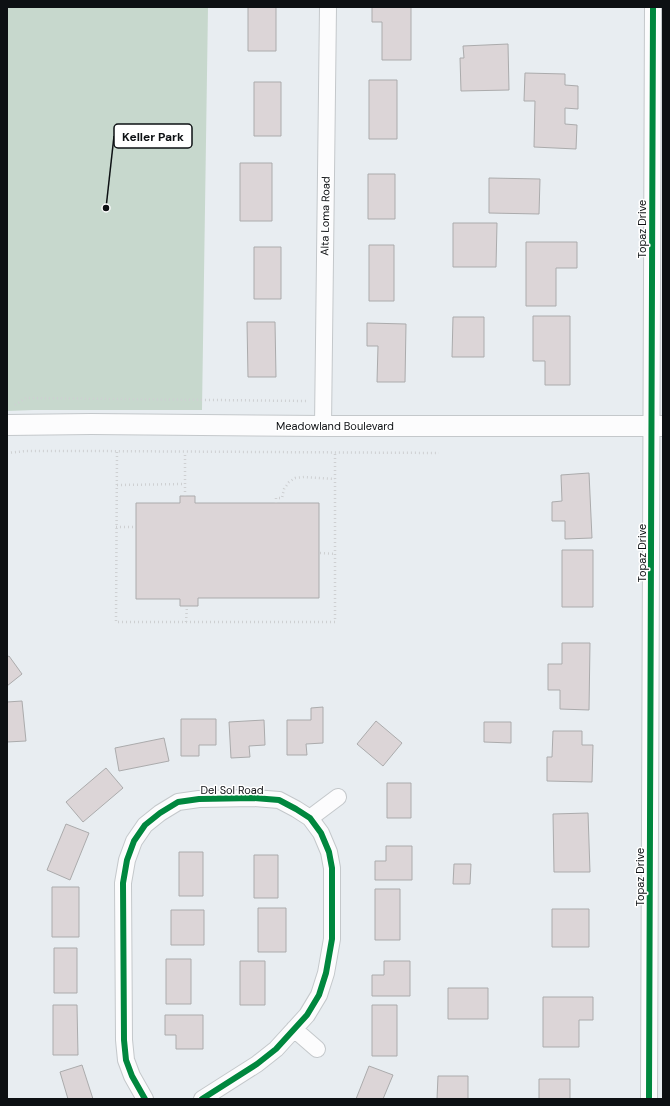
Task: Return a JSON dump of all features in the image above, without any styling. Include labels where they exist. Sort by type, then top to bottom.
[{"type":"street","name":"Alta Loma Road","points":[[323,426],[328,7]]},
{"type":"street","name":"Topaz Drive","points":[[649,1099],[658,426],[653,7]]},
{"type":"street","name":"Meadowland Boulevard","points":[[7,425],[658,426]]},
{"type":"street","points":[[310,818],[338,797]]},
{"type":"street","name":"Del Sol Road","points":[[145,1099],[132,1076],[126,1060],[124,1040],[123,883],[127,860],[134,841],[145,825],[160,813],[178,802],[199,799],[254,798],[279,800],[296,808],[310,818],[321,833],[329,852],[332,868],[332,939],[326,973],[319,995],[307,1015],[276,1049],[257,1064],[202,1099]]},
{"type":"street","points":[[294,1029],[317,1049]]},
{"type":"path","points":[[14,406],[26,398],[323,401]]},
{"type":"path","points":[[7,453],[26,451],[439,453]]},
{"type":"path","points":[[117,452],[116,622],[335,622],[335,452]]},
{"type":"path","points":[[185,496],[186,452]]},
{"type":"path","points":[[276,503],[276,498],[282,498],[284,489],[289,482],[295,478],[335,479]]},
{"type":"path","points":[[117,485],[186,484]]},
{"type":"path","points":[[116,527],[136,527]]},
{"type":"path","points":[[320,553],[335,554]]},
{"type":"path","points":[[186,622],[187,606]]},
{"type":"green space","points":[[7,7],[208,7],[202,410],[7,411]]},
{"type":"building","points":[[248,7],[276,7],[276,51],[248,51]]},
{"type":"building","points":[[372,7],[411,7],[411,60],[382,60],[382,22],[372,22]]},
{"type":"building","points":[[508,44],[509,90],[461,91],[460,58],[464,58],[463,46]]},
{"type":"building","points":[[525,73],[565,74],[565,85],[578,86],[578,109],[565,108],[565,124],[577,125],[576,149],[534,147],[535,101],[524,101]]},
{"type":"building","points":[[369,80],[397,80],[397,139],[369,139]]},
{"type":"building","points":[[254,82],[281,82],[281,136],[254,136]]},
{"type":"building","points":[[240,163],[272,163],[272,221],[240,221]]},
{"type":"building","points":[[368,174],[395,174],[395,219],[368,219]]},
{"type":"building","points":[[489,178],[540,179],[539,214],[489,213]]},
{"type":"building","points":[[453,223],[497,223],[496,267],[453,267]]},
{"type":"building","points":[[526,242],[577,242],[577,268],[556,268],[556,306],[526,306]]},
{"type":"building","points":[[369,245],[394,245],[394,301],[369,301]]},
{"type":"building","points":[[254,247],[281,247],[281,299],[254,299]]},
{"type":"building","points":[[533,316],[570,316],[570,385],[545,385],[545,361],[533,361]]},
{"type":"building","points":[[453,317],[484,317],[484,357],[452,357]]},
{"type":"building","points":[[247,322],[275,322],[276,377],[248,377]]},
{"type":"building","points":[[367,323],[406,324],[405,382],[377,382],[378,346],[367,346]]},
{"type":"building","points":[[589,473],[592,538],[565,539],[565,521],[552,521],[552,502],[562,501],[561,475]]},
{"type":"building","points":[[180,496],[195,496],[195,503],[319,503],[319,598],[198,598],[198,606],[180,606],[180,599],[136,599],[136,503],[180,503]]},
{"type":"building","points":[[562,550],[593,550],[593,607],[562,607]]},
{"type":"building","points":[[562,643],[590,643],[589,710],[560,709],[560,690],[548,690],[548,664],[562,664]]},
{"type":"building","points":[[9,656],[22,674],[7,686],[7,657]]},
{"type":"building","points":[[22,701],[26,741],[7,742],[7,702]]},
{"type":"building","points":[[323,707],[323,743],[306,744],[307,755],[287,755],[287,720],[311,720],[311,708]]},
{"type":"building","points":[[181,719],[216,719],[216,745],[199,745],[199,756],[181,756]]},
{"type":"building","points":[[264,720],[265,745],[249,746],[250,757],[231,758],[229,722]]},
{"type":"building","points":[[376,721],[402,743],[383,766],[357,744]]},
{"type":"building","points":[[484,722],[511,722],[511,743],[484,742]]},
{"type":"building","points":[[553,731],[582,731],[582,745],[593,745],[592,782],[547,781],[547,757],[552,757]]},
{"type":"building","points":[[164,738],[169,761],[119,771],[115,748]]},
{"type":"building","points":[[106,768],[123,788],[83,822],[66,802]]},
{"type":"building","points":[[387,783],[411,783],[411,818],[387,818]]},
{"type":"building","points":[[588,813],[590,872],[554,872],[553,814]]},
{"type":"building","points":[[66,824],[89,833],[70,880],[47,870]]},
{"type":"building","points":[[386,846],[412,846],[412,880],[375,880],[375,861],[386,861]]},
{"type":"building","points":[[179,852],[203,852],[203,896],[179,896]]},
{"type":"building","points":[[254,855],[278,855],[278,898],[254,898]]},
{"type":"building","points":[[454,864],[471,864],[470,884],[453,884]]},
{"type":"building","points":[[52,887],[79,887],[79,937],[52,937]]},
{"type":"building","points":[[375,889],[400,889],[400,940],[375,940]]},
{"type":"building","points":[[258,908],[286,908],[286,952],[258,952]]},
{"type":"building","points":[[552,909],[589,909],[589,947],[552,947]]},
{"type":"building","points":[[171,910],[204,910],[204,945],[171,945]]},
{"type":"building","points":[[54,948],[77,948],[77,993],[54,993]]},
{"type":"building","points":[[166,959],[191,959],[191,1004],[166,1004]]},
{"type":"building","points":[[240,961],[265,961],[265,1005],[240,1005]]},
{"type":"building","points":[[384,961],[410,961],[410,996],[372,996],[372,975],[384,975]]},
{"type":"building","points":[[448,988],[488,988],[488,1019],[448,1019]]},
{"type":"building","points":[[543,997],[593,997],[593,1020],[579,1020],[579,1047],[543,1047]]},
{"type":"building","points":[[53,1005],[77,1005],[78,1055],[53,1055]]},
{"type":"building","points":[[372,1005],[397,1005],[397,1056],[372,1056]]},
{"type":"building","points":[[165,1015],[203,1015],[203,1049],[176,1049],[176,1035],[165,1035]]},
{"type":"building","points":[[82,1065],[93,1099],[68,1099],[60,1072]]},
{"type":"building","points":[[369,1066],[393,1075],[383,1099],[356,1099]]},
{"type":"building","points":[[438,1076],[468,1076],[468,1099],[437,1099]]},
{"type":"building","points":[[539,1079],[570,1079],[570,1099],[539,1099]]},
{"type":"cycle path","points":[[649,1099],[653,7]]},
{"type":"cycle path","points":[[145,1099],[132,1076],[126,1060],[124,1040],[123,883],[127,860],[134,841],[145,825],[160,813],[178,802],[199,799],[254,798],[279,800],[310,818],[321,833],[329,852],[332,868],[332,939],[326,973],[319,995],[307,1015],[276,1049],[257,1064],[202,1099]]},
{"type":"place","name":"Keller Park","points":[[106,208]]}]
